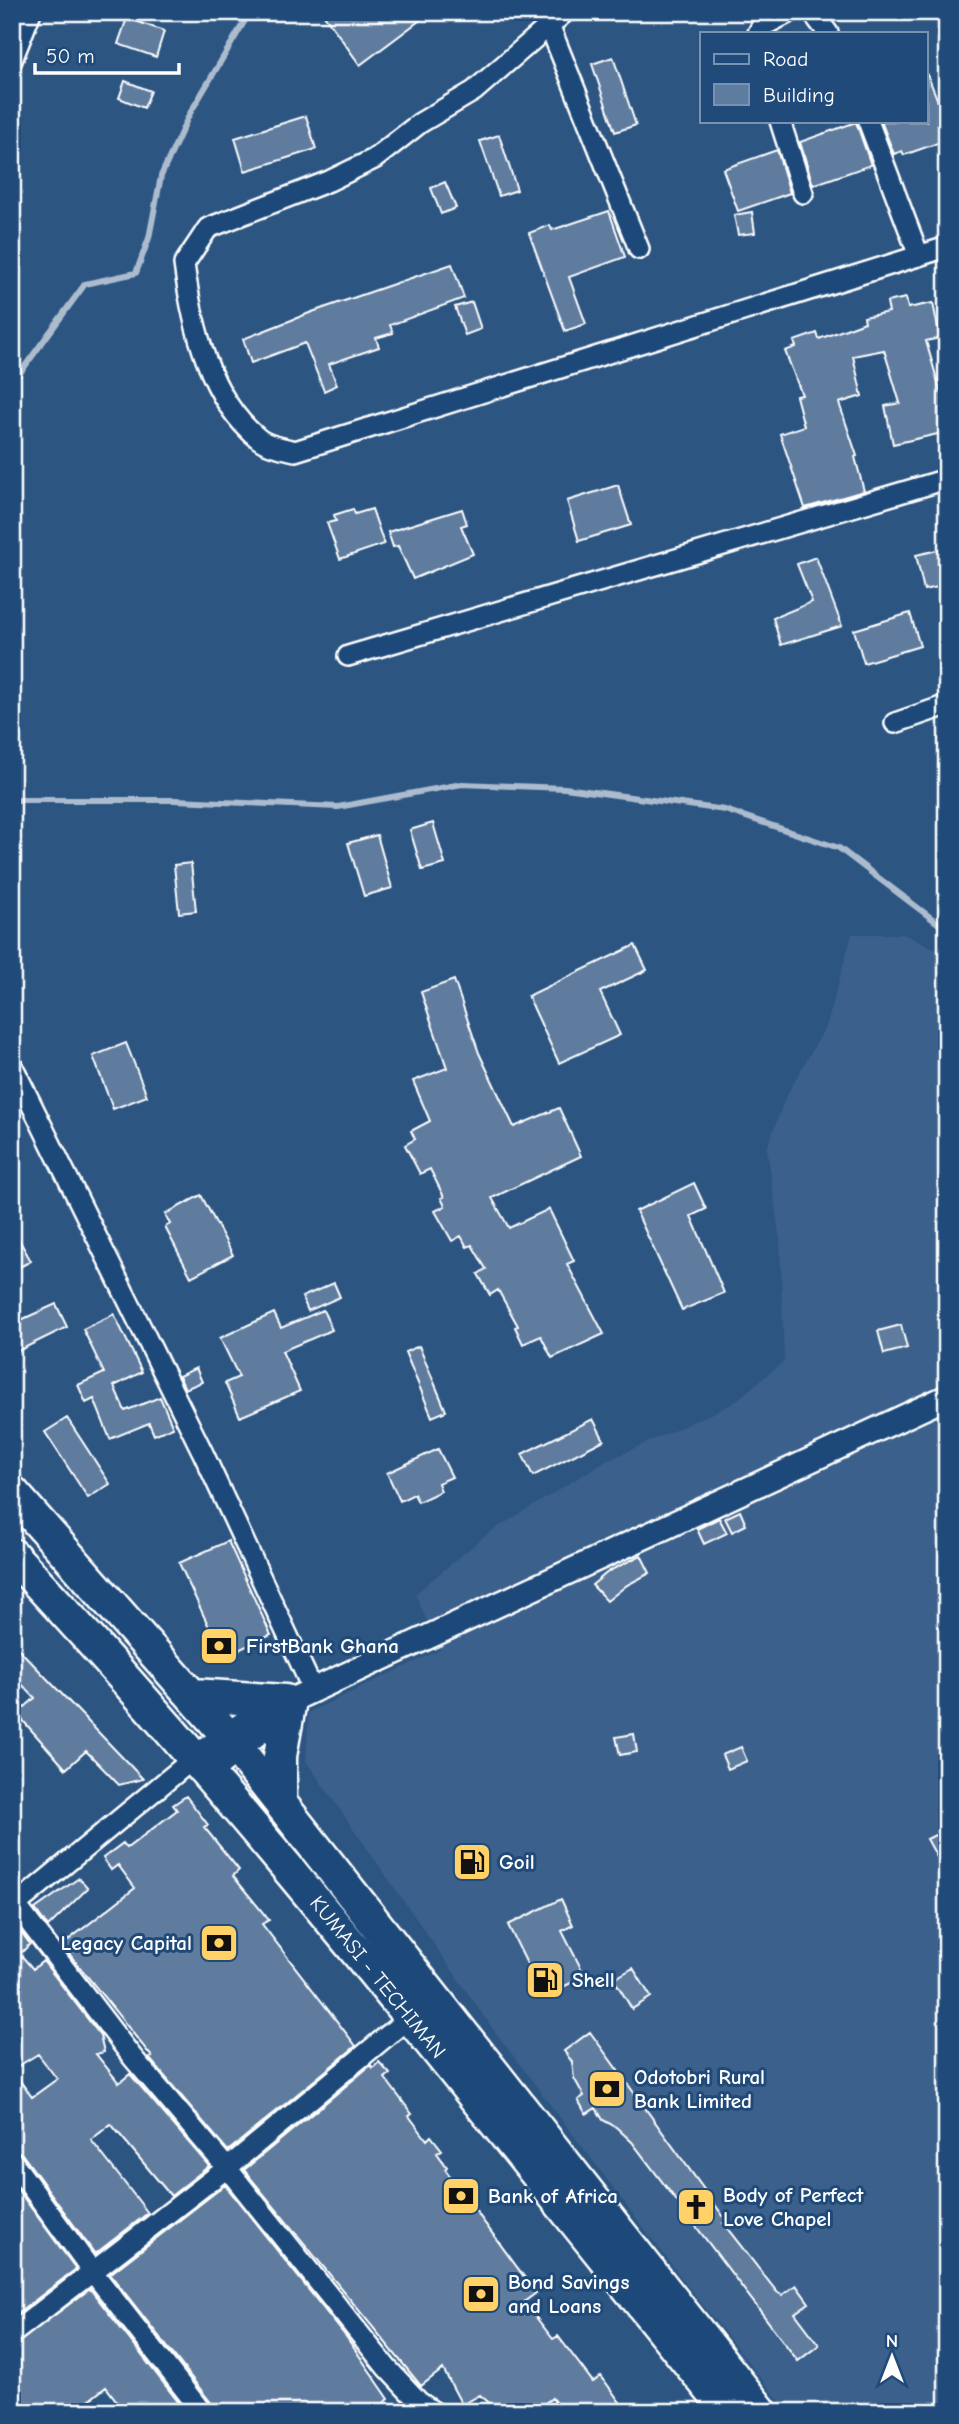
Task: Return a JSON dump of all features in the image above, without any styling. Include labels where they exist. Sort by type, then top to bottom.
[{"type":"highway","points":[[12,1492],[231,1740],[761,2412]]},
{"type":"highway","name":"KUMASI - TECHIMAN","points":[[12,1555],[110,1660],[201,1765],[411,2016],[729,2412]]},
{"type":"highway","points":[[193,1695],[296,1699],[280,1756],[280,1802]]},
{"type":"street","points":[[12,60],[31,12]]},
{"type":"street","points":[[565,12],[474,91],[420,123],[359,168],[208,229],[184,264],[194,321],[214,377],[234,412],[261,441],[295,451],[947,247]]},
{"type":"street","points":[[758,32],[761,27],[790,12]]},
{"type":"street","points":[[813,12],[827,32]]},
{"type":"street","points":[[550,27],[639,249]]},
{"type":"street","points":[[780,122],[803,192]]},
{"type":"street","points":[[868,122],[919,256]]},
{"type":"street","points":[[348,656],[947,480]]},
{"type":"street","points":[[895,723],[947,705]]},
{"type":"street","points":[[12,1065],[203,1453],[296,1699]]},
{"type":"street","points":[[435,2412],[419,2402],[387,2368],[227,2168],[133,2058],[14,1906],[231,1740],[296,1699],[947,1397]]},
{"type":"street","points":[[12,2334],[227,2168],[411,2016]]},
{"type":"street","points":[[12,2161],[92,2271],[202,2412]]},
{"type":"shaded area","points":[[852,934],[903,934],[947,954],[947,2412],[788,2412],[687,2285],[493,2029],[306,1761],[309,1712],[440,1650],[415,1594],[487,1534],[602,1463],[732,1404],[784,1361],[780,1242],[767,1148],[785,1098],[827,1024]]},
{"type":"building","points":[[322,12],[431,12],[360,65]]},
{"type":"building","points":[[127,18],[164,31],[156,57],[118,44]]},
{"type":"building","points":[[613,57],[636,125],[615,132],[592,64]]},
{"type":"building","points":[[928,76],[947,124],[947,135],[939,138],[941,142],[904,155],[902,151],[894,154],[881,122],[928,122]]},
{"type":"building","points":[[125,81],[151,91],[144,108],[119,98]]},
{"type":"building","points":[[306,116],[316,149],[245,171],[235,138]]},
{"type":"building","points":[[856,122],[871,165],[813,185],[800,142]]},
{"type":"building","points":[[499,135],[517,190],[499,196],[480,141]]},
{"type":"building","points":[[777,150],[790,193],[738,211],[723,169]]},
{"type":"building","points":[[445,182],[456,208],[441,214],[431,188]]},
{"type":"building","points":[[609,211],[625,257],[569,277],[586,324],[565,331],[529,233],[550,225],[552,230]]},
{"type":"building","points":[[752,212],[755,233],[738,235],[734,215]]},
{"type":"building","points":[[452,264],[464,298],[390,325],[393,333],[376,338],[379,347],[329,364],[337,385],[324,391],[305,343],[251,363],[243,339],[312,312]]},
{"type":"building","points":[[906,298],[908,308],[933,303],[940,338],[926,341],[941,393],[947,392],[947,432],[893,444],[885,406],[900,403],[884,350],[853,356],[862,396],[839,403],[857,456],[855,457],[864,491],[805,508],[780,434],[804,426],[796,396],[802,395],[785,351],[796,347],[794,341],[817,333],[819,339],[865,322],[864,317],[889,312],[887,302]]},
{"type":"building","points":[[472,302],[481,329],[465,335],[455,307]]},
{"type":"building","points":[[618,485],[631,525],[579,541],[567,501]]},
{"type":"building","points":[[353,509],[355,514],[372,509],[384,544],[340,559],[327,523],[336,521],[334,515]]},
{"type":"building","points":[[462,509],[467,524],[461,526],[473,554],[413,579],[398,546],[393,547],[388,532]]},
{"type":"building","points":[[947,548],[947,585],[924,590],[916,555]]},
{"type":"building","points":[[816,557],[842,626],[781,645],[773,618],[812,602],[797,564]]},
{"type":"building","points":[[910,613],[920,646],[864,663],[854,630]]},
{"type":"building","points":[[433,823],[445,864],[422,870],[410,830]]},
{"type":"building","points":[[377,835],[392,888],[364,896],[348,843]]},
{"type":"building","points":[[191,863],[196,911],[179,913],[174,865]]},
{"type":"building","points":[[635,945],[647,970],[600,992],[620,1035],[559,1063],[528,996]]},
{"type":"building","points":[[454,980],[479,1053],[514,1127],[559,1108],[581,1156],[492,1198],[509,1228],[549,1209],[574,1261],[567,1264],[604,1334],[552,1358],[541,1336],[523,1344],[515,1327],[518,1326],[498,1290],[490,1295],[478,1274],[486,1269],[472,1245],[467,1247],[461,1236],[452,1241],[435,1211],[445,1206],[441,1198],[444,1197],[430,1169],[420,1174],[405,1145],[415,1139],[411,1131],[430,1121],[413,1081],[447,1068],[421,992]]},
{"type":"building","points":[[126,1043],[147,1096],[113,1109],[93,1056]]},
{"type":"building","points":[[694,1183],[706,1209],[691,1216],[724,1293],[682,1310],[636,1211]]},
{"type":"building","points":[[201,1195],[233,1255],[191,1277],[165,1227],[170,1224],[165,1214]]},
{"type":"building","points":[[12,1227],[31,1261],[12,1271]]},
{"type":"building","points":[[334,1283],[340,1297],[308,1311],[302,1297]]},
{"type":"building","points":[[56,1304],[67,1327],[12,1354],[12,1324]]},
{"type":"building","points":[[323,1310],[332,1330],[282,1351],[300,1391],[240,1417],[225,1383],[239,1377],[220,1338],[274,1313],[281,1328]]},
{"type":"building","points":[[114,1314],[142,1372],[114,1386],[125,1411],[160,1397],[173,1427],[154,1435],[149,1423],[110,1439],[94,1399],[86,1403],[78,1385],[104,1373],[83,1329]]},
{"type":"building","points":[[901,1325],[907,1348],[884,1354],[878,1331]]},
{"type":"building","points":[[419,1346],[446,1411],[432,1417],[405,1352]]},
{"type":"building","points":[[196,1368],[202,1382],[185,1389],[179,1376]]},
{"type":"building","points":[[67,1418],[110,1484],[88,1498],[45,1432]]},
{"type":"building","points":[[593,1419],[604,1440],[533,1476],[522,1454]]},
{"type":"building","points":[[438,1449],[452,1477],[438,1483],[441,1491],[418,1502],[414,1494],[400,1501],[387,1473]]},
{"type":"building","points":[[740,1511],[746,1525],[732,1532],[725,1518]]},
{"type":"building","points":[[719,1518],[727,1533],[704,1544],[697,1529]]},
{"type":"building","points":[[228,1541],[271,1635],[223,1657],[179,1563]]},
{"type":"building","points":[[641,1555],[650,1573],[627,1585],[607,1601],[592,1585],[609,1571]]},
{"type":"building","points":[[12,1642],[143,1779],[119,1785],[86,1751],[66,1769],[17,1714],[35,1698],[12,1674]]},
{"type":"building","points":[[634,1734],[637,1752],[620,1755],[616,1737]]},
{"type":"building","points":[[741,1747],[747,1761],[728,1769],[722,1755]]},
{"type":"building","points":[[186,1796],[208,1825],[204,1827],[239,1870],[233,1876],[269,1920],[262,1924],[356,2046],[228,2151],[149,2058],[152,2057],[62,1945],[135,1888],[118,1865],[111,1870],[103,1858],[123,1843],[127,1848],[177,1810],[173,1805]]},
{"type":"building","points":[[947,1829],[947,1875],[927,1839]]},
{"type":"building","points":[[79,1878],[88,1888],[48,1927],[35,1909]]},
{"type":"building","points":[[561,1899],[573,1925],[562,1931],[585,1976],[539,1999],[529,1978],[533,1976],[508,1925]]},
{"type":"building","points":[[15,1924],[30,1944],[20,1954],[33,1969],[43,1961],[100,2035],[104,2052],[96,2054],[119,2083],[130,2074],[209,2166],[171,2196],[111,2124],[91,2140],[148,2213],[95,2254],[22,2154],[12,2149],[12,2070],[12,1926]],"holes":[[[38,2054],[57,2079],[32,2097],[12,2070]]]},
{"type":"building","points":[[633,1968],[651,1997],[632,2009],[614,1979]]},
{"type":"building","points":[[590,2032],[726,2220],[723,2223],[777,2292],[782,2295],[796,2285],[809,2303],[795,2313],[819,2345],[798,2361],[632,2142],[616,2127],[603,2120],[596,2108],[586,2114],[578,2100],[584,2096],[574,2078],[572,2062],[564,2051]]},
{"type":"building","points":[[379,2062],[390,2074],[385,2078],[412,2114],[409,2116],[427,2140],[431,2136],[442,2150],[437,2153],[447,2167],[445,2169],[536,2293],[524,2302],[553,2339],[558,2336],[593,2382],[601,2376],[627,2412],[562,2412],[552,2398],[533,2412],[500,2412],[480,2395],[462,2405],[443,2369],[421,2386],[244,2170],[371,2065],[373,2068]]},
{"type":"building","points":[[12,2182],[76,2269],[12,2318]]},
{"type":"building","points":[[225,2185],[347,2338],[389,2399],[372,2412],[214,2412],[212,2404],[110,2274]]},
{"type":"building","points":[[90,2289],[186,2412],[125,2412],[106,2387],[83,2405],[88,2412],[12,2412],[12,2346]]},
{"type":"waterway","points":[[12,384],[85,284],[136,273],[149,238],[161,176],[189,115],[250,12]]},
{"type":"waterway","points":[[12,800],[175,800],[338,807],[462,784],[565,788],[725,810],[839,848],[947,930]]},
{"type":"place","name":"FirstBank Ghana","points":[[219,1646]]},
{"type":"place","name":"Goil","points":[[472,1862]]},
{"type":"place","name":"Legacy Capital","points":[[219,1943]]},
{"type":"place","name":"Shell","points":[[545,1980]]},
{"type":"place","name":"Odotobri Rural Bank Limited","points":[[607,2089]]},
{"type":"place","name":"Bank of Africa","points":[[461,2196]]},
{"type":"place","name":"Body of Perfect Love Chapel","points":[[696,2207]]},
{"type":"place","name":"Bond Savings and Loans","points":[[481,2294]]}]
